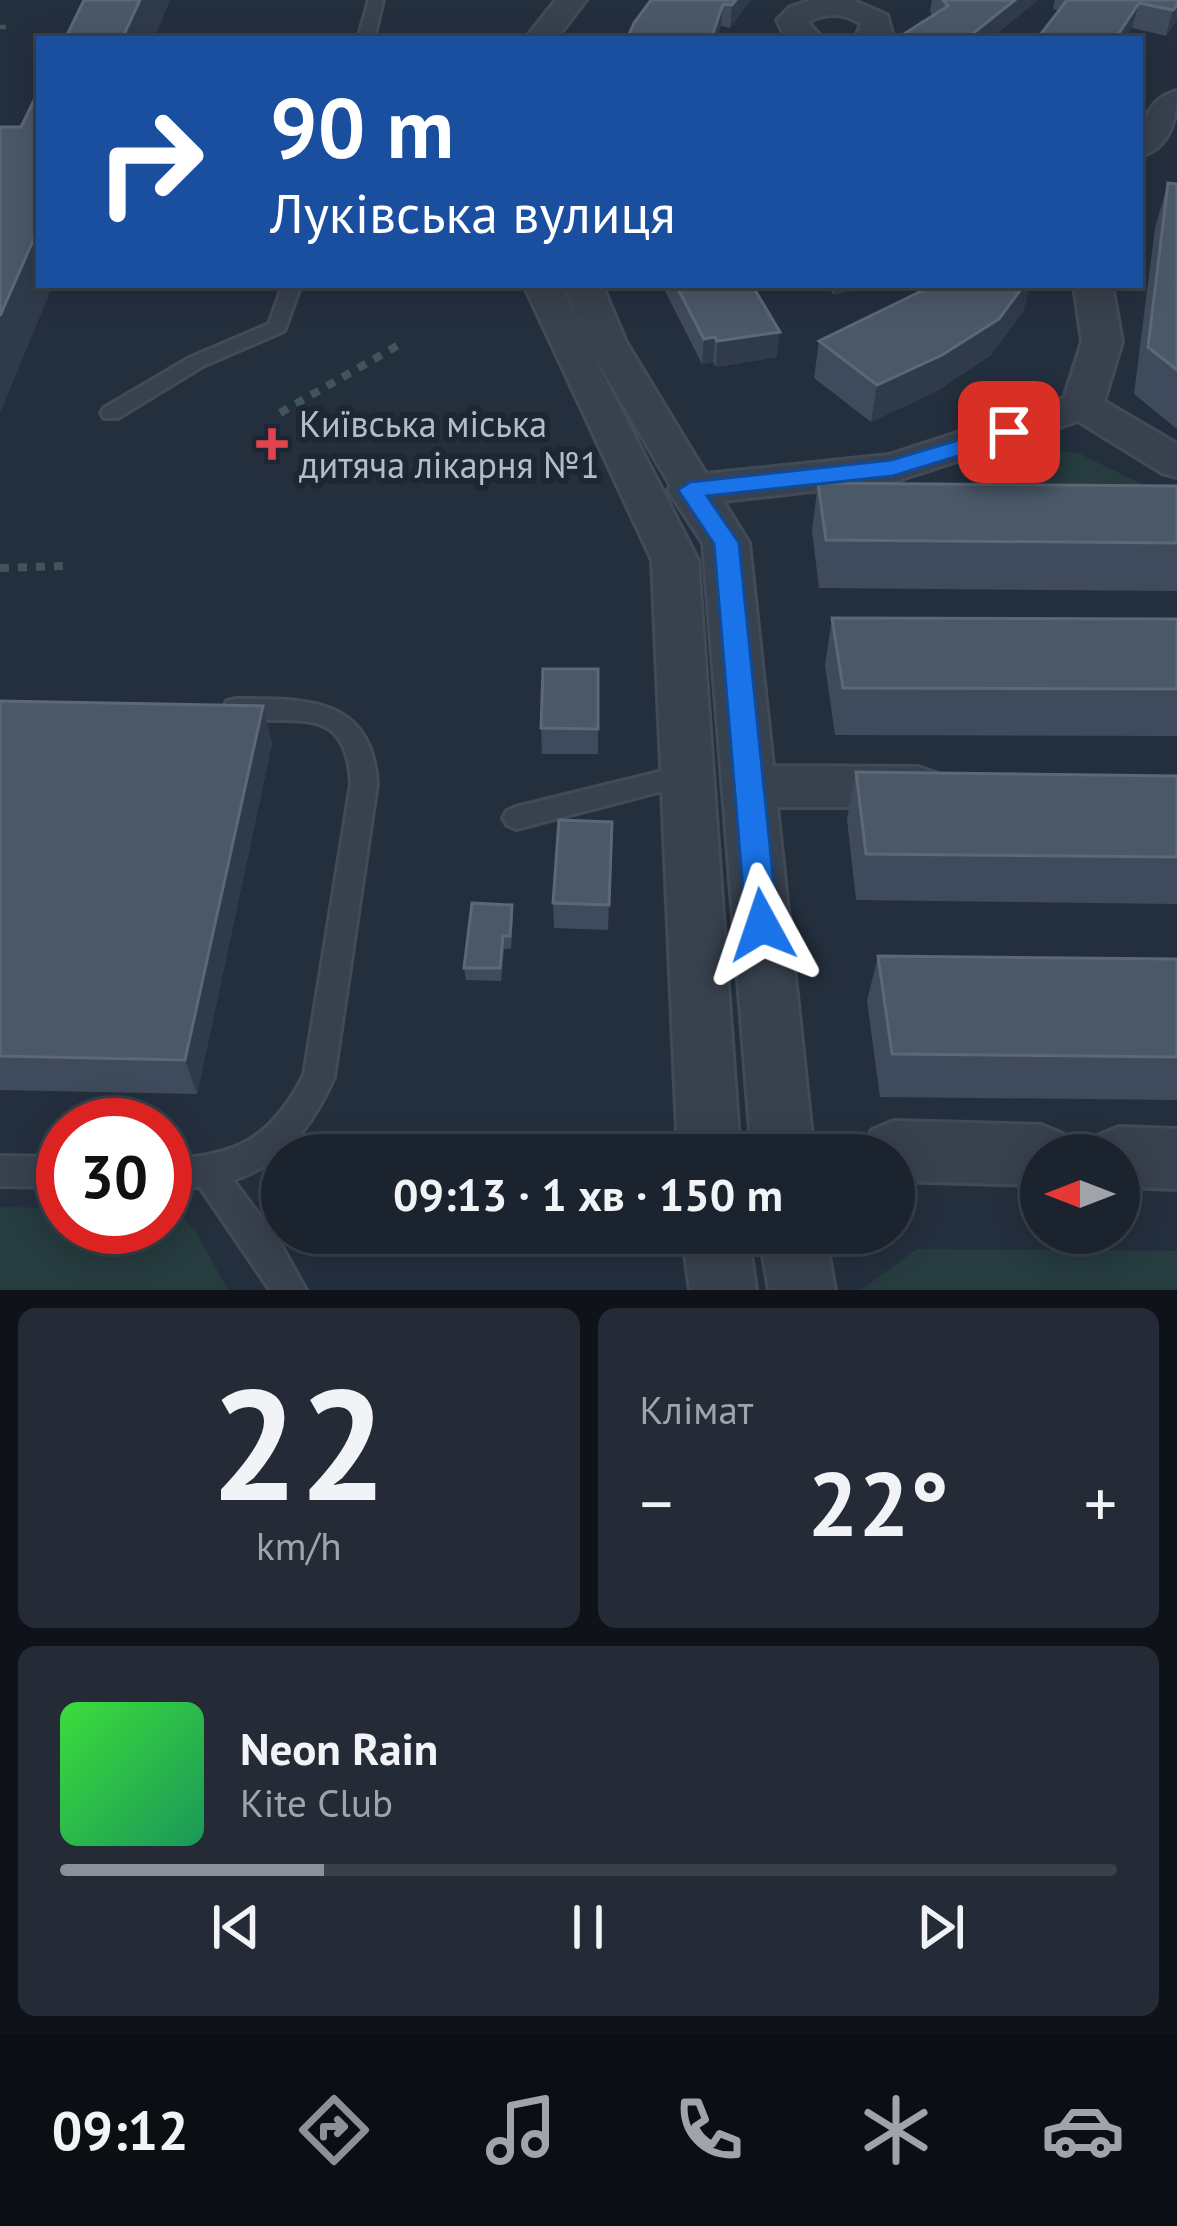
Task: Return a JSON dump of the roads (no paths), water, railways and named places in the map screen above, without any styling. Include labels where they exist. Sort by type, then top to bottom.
[{"type":"street","points":[[542,36],[571,0]]},
{"type":"street","points":[[570,36],[598,0]]},
{"type":"street","points":[[801,36],[792,20],[806,10],[833,6],[860,10],[877,21],[874,36]]},
{"type":"street","points":[[1143,142],[1177,100]]},
{"type":"street","points":[[544,288],[567,347],[646,493],[675,560],[708,1134]]},
{"type":"street","points":[[584,288],[606,342],[690,490],[726,543],[781,1134]]},
{"type":"street","points":[[1082,406],[1102,342],[1092,288]]},
{"type":"street","points":[[690,490],[893,468],[972,446],[1082,406],[1177,463]]},
{"type":"street","points":[[749,786],[963,787]]},
{"type":"street","points":[[915,1152],[1020,1154]]},
{"type":"street","points":[[1140,1158],[1177,1159]]},
{"type":"street","points":[[719,1254],[723,1290]]},
{"type":"street","points":[[796,1254],[802,1290]]},
{"type":"lane","points":[[367,36],[376,0]]},
{"type":"lane","points":[[111,412],[196,362],[277,327],[291,288]]},
{"type":"lane","points":[[192,1175],[210,1175],[270,1150],[303,1114],[319,1077],[364,784],[361,748],[343,725],[318,713],[202,707]]},
{"type":"lane","points":[[516,818],[687,775]]},
{"type":"lane","points":[[0,1171],[36,1172]]},
{"type":"lane","points":[[210,1175],[266,1250],[289,1290]]},
{"type":"place","name":"Київська міська дитяча лікарня №1","points":[[272,444]]}]
